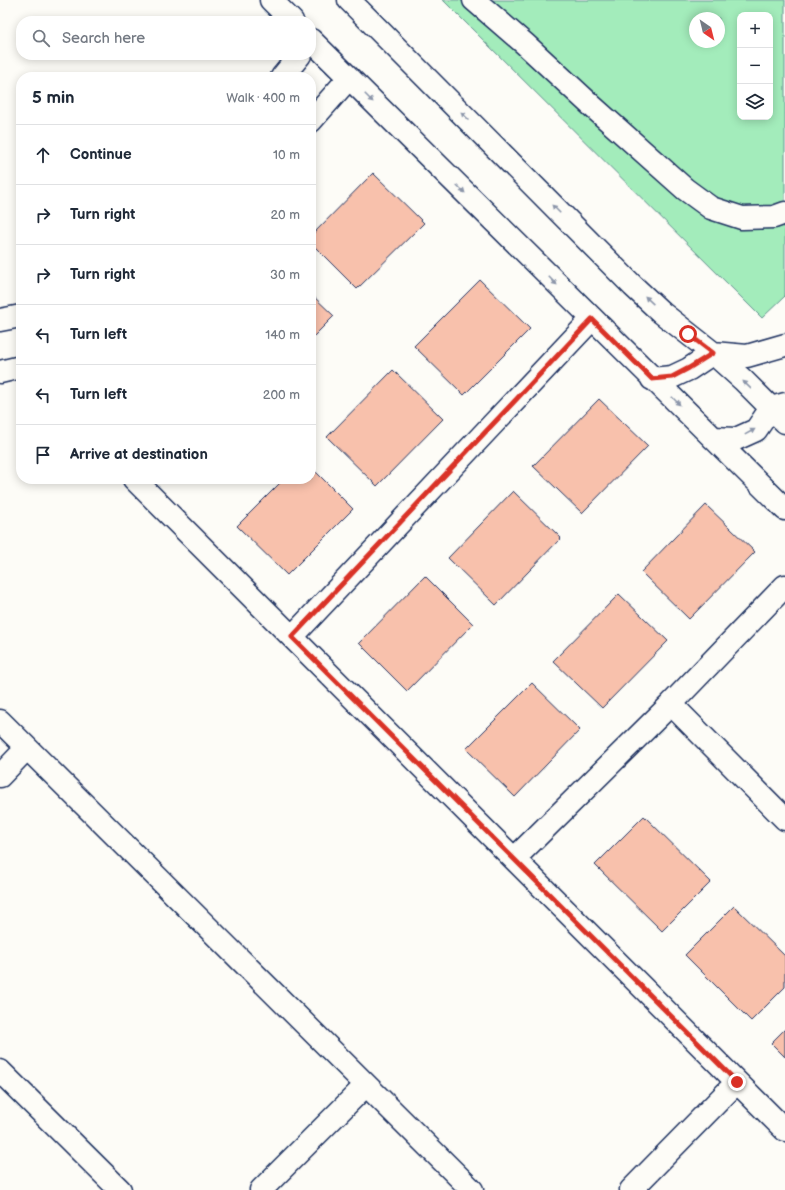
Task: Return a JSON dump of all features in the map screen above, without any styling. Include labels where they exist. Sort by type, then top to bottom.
[{"type":"street","points":[[271,0],[287,16]]},
{"type":"street","points":[[349,0],[633,286],[662,313],[713,353],[780,411],[756,430],[736,439],[713,438]]},
{"type":"street","points":[[474,0],[525,44],[685,189],[711,208],[742,218],[774,217],[785,213]]},
{"type":"street","points":[[316,51],[349,78],[785,509]]},
{"type":"street","points":[[286,72],[296,60]]},
{"type":"street","points":[[316,115],[349,78]]},
{"type":"street","points":[[0,320],[16,317]]},
{"type":"street","points":[[292,637],[592,319]]},
{"type":"street","points":[[652,379],[672,377],[713,353],[748,356],[785,345]]},
{"type":"street","points":[[0,372],[16,368]]},
{"type":"street","points":[[139,484],[785,1130]]},
{"type":"street","points":[[514,859],[671,704],[785,586]]},
{"type":"street","points":[[671,704],[785,819]]},
{"type":"street","points":[[0,721],[472,1190]]},
{"type":"street","points":[[0,776],[28,748]]},
{"type":"street","points":[[0,1071],[120,1190]]},
{"type":"street","points":[[631,1190],[737,1082]]},
{"type":"street","points":[[261,1190],[366,1085]]},
{"type":"green space","points":[[443,0],[785,0],[785,296],[762,318]]},
{"type":"building","points":[[373,173],[424,223],[357,289],[316,248],[316,231]]},
{"type":"building","points":[[480,280],[530,329],[464,395],[414,346]]},
{"type":"building","points":[[316,299],[334,316],[316,334]]},
{"type":"building","points":[[393,370],[443,419],[377,486],[327,437]]},
{"type":"building","points":[[599,399],[648,446],[582,513],[533,466]]},
{"type":"building","points":[[316,472],[353,509],[287,575],[237,526],[279,484],[316,484]]},
{"type":"building","points":[[513,491],[561,538],[496,605],[448,558]]},
{"type":"building","points":[[706,505],[755,552],[689,619],[641,572]]},
{"type":"building","points":[[425,576],[473,624],[407,691],[359,643]]},
{"type":"building","points":[[619,594],[668,641],[602,708],[553,661]]},
{"type":"building","points":[[532,683],[580,730],[515,797],[466,749]]},
{"type":"building","points":[[644,816],[711,882],[662,931],[595,865]]},
{"type":"building","points":[[734,906],[785,956],[785,987],[751,1021],[685,955]]},
{"type":"building","points":[[785,1029],[785,1057],[771,1043]]},
{"type":"route","points":[[688,334],[713,353],[672,377],[652,379],[592,319],[292,637],[737,1082]]}]
